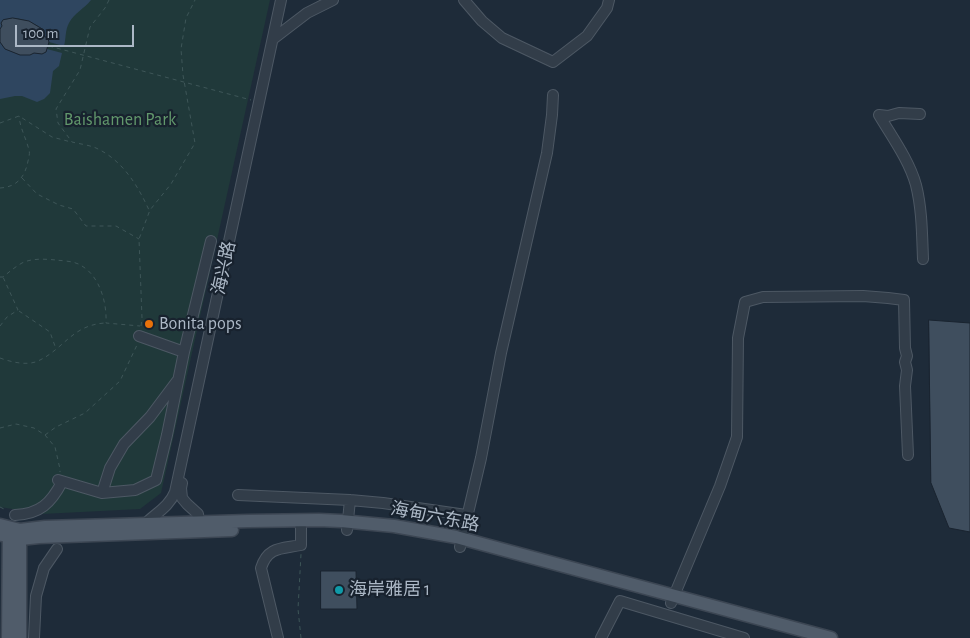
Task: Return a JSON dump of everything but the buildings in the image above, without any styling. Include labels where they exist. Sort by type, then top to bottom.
[{"type":"main road","name":"海甸六东路","points":[[9,532],[45,527],[199,522],[300,524],[424,531],[461,543],[672,599],[816,636],[831,638]]},
{"type":"main road","name":"海甸六东路","points":[[9,532],[39,537],[300,524]]},
{"type":"main road","points":[[8,638],[9,532]]},
{"type":"main road","points":[[9,532],[20,638]]},
{"type":"main road","name":"海甸六东路","points":[[672,599],[800,638]]},
{"type":"street","name":"海兴路","points":[[199,522],[198,514],[182,498],[182,486],[208,370],[276,37],[281,0]]},
{"type":"street","name":"海兴路","points":[[145,524],[167,506],[175,492],[259,102],[286,0]]},
{"type":"street","points":[[276,37],[307,12],[332,0]]},
{"type":"street","points":[[464,0],[502,38],[553,62],[587,36],[607,8],[609,0]]},
{"type":"street","points":[[461,543],[466,515],[481,458],[501,353],[547,153],[553,95]]},
{"type":"street","points":[[920,114],[899,113],[888,116],[879,115],[906,162],[916,184],[922,225],[923,259]]},
{"type":"street","points":[[9,532],[15,513],[27,514],[44,507],[56,493],[60,481],[102,493],[135,490],[156,480],[184,352],[212,241]]},
{"type":"street","points":[[672,599],[720,486],[738,437],[738,338],[745,302],[763,297],[864,296],[904,300],[908,455]]},
{"type":"street","points":[[140,331],[184,352]]},
{"type":"street","points":[[102,493],[110,468],[124,444],[150,417],[179,377]]},
{"type":"street","points":[[238,495],[350,500],[393,504],[466,515]]},
{"type":"street","points":[[347,526],[350,500]]},
{"type":"street","points":[[278,638],[261,568],[264,558],[273,550],[301,545],[300,524]]},
{"type":"street","points":[[34,638],[36,596],[44,568],[56,548]]},
{"type":"street","points":[[601,638],[620,601],[744,638]]},
{"type":"path","points":[[72,142],[58,123],[56,109],[80,70],[90,27],[109,0]]},
{"type":"path","points":[[45,435],[56,427],[85,413],[120,381],[137,346],[142,318],[139,239],[150,210],[171,184],[196,143],[181,49],[186,18],[195,0]]},
{"type":"path","points":[[49,46],[259,102]]},
{"type":"path","points":[[19,116],[52,137],[94,147],[112,157],[139,188],[150,210]]},
{"type":"path","points":[[0,123],[19,116]]},
{"type":"path","points":[[0,188],[10,186],[22,178],[27,168],[30,152],[19,124],[19,116]]},
{"type":"path","points":[[22,178],[37,194],[59,205],[73,209],[86,226],[116,226],[139,239]]},
{"type":"path","points":[[0,277],[3,277],[23,263],[43,258],[82,265],[94,277],[103,295],[107,310],[106,323]]},
{"type":"path","points":[[3,277],[18,310],[50,332],[56,349]]},
{"type":"path","points":[[0,326],[18,310]]},
{"type":"path","points":[[0,358],[16,363],[37,362],[75,333],[95,324],[106,323],[140,331]]},
{"type":"path","points":[[0,428],[16,424],[34,428],[45,435],[55,447],[60,469],[60,481]]},
{"type":"path","points":[[0,507],[15,513]]},
{"type":"path","points":[[301,545],[298,609],[301,638]]},
{"type":"green space","name":"Baishamen Park","points":[[0,0],[270,0],[161,493],[140,509],[42,514],[0,507]]},
{"type":"water","points":[[0,0],[91,0],[69,23],[64,46],[49,42],[43,36],[44,30],[24,20],[14,18],[3,20],[1,23],[3,27],[0,29]]},
{"type":"water","points":[[0,42],[5,49],[20,55],[42,54],[47,49],[62,53],[59,66],[53,71],[50,93],[44,99],[37,102],[22,96],[15,96],[0,99]]},
{"type":"place","name":"Bonita pops","points":[[149,324]]},
{"type":"place","name":"海岸雅居 1","points":[[339,590]]}]
